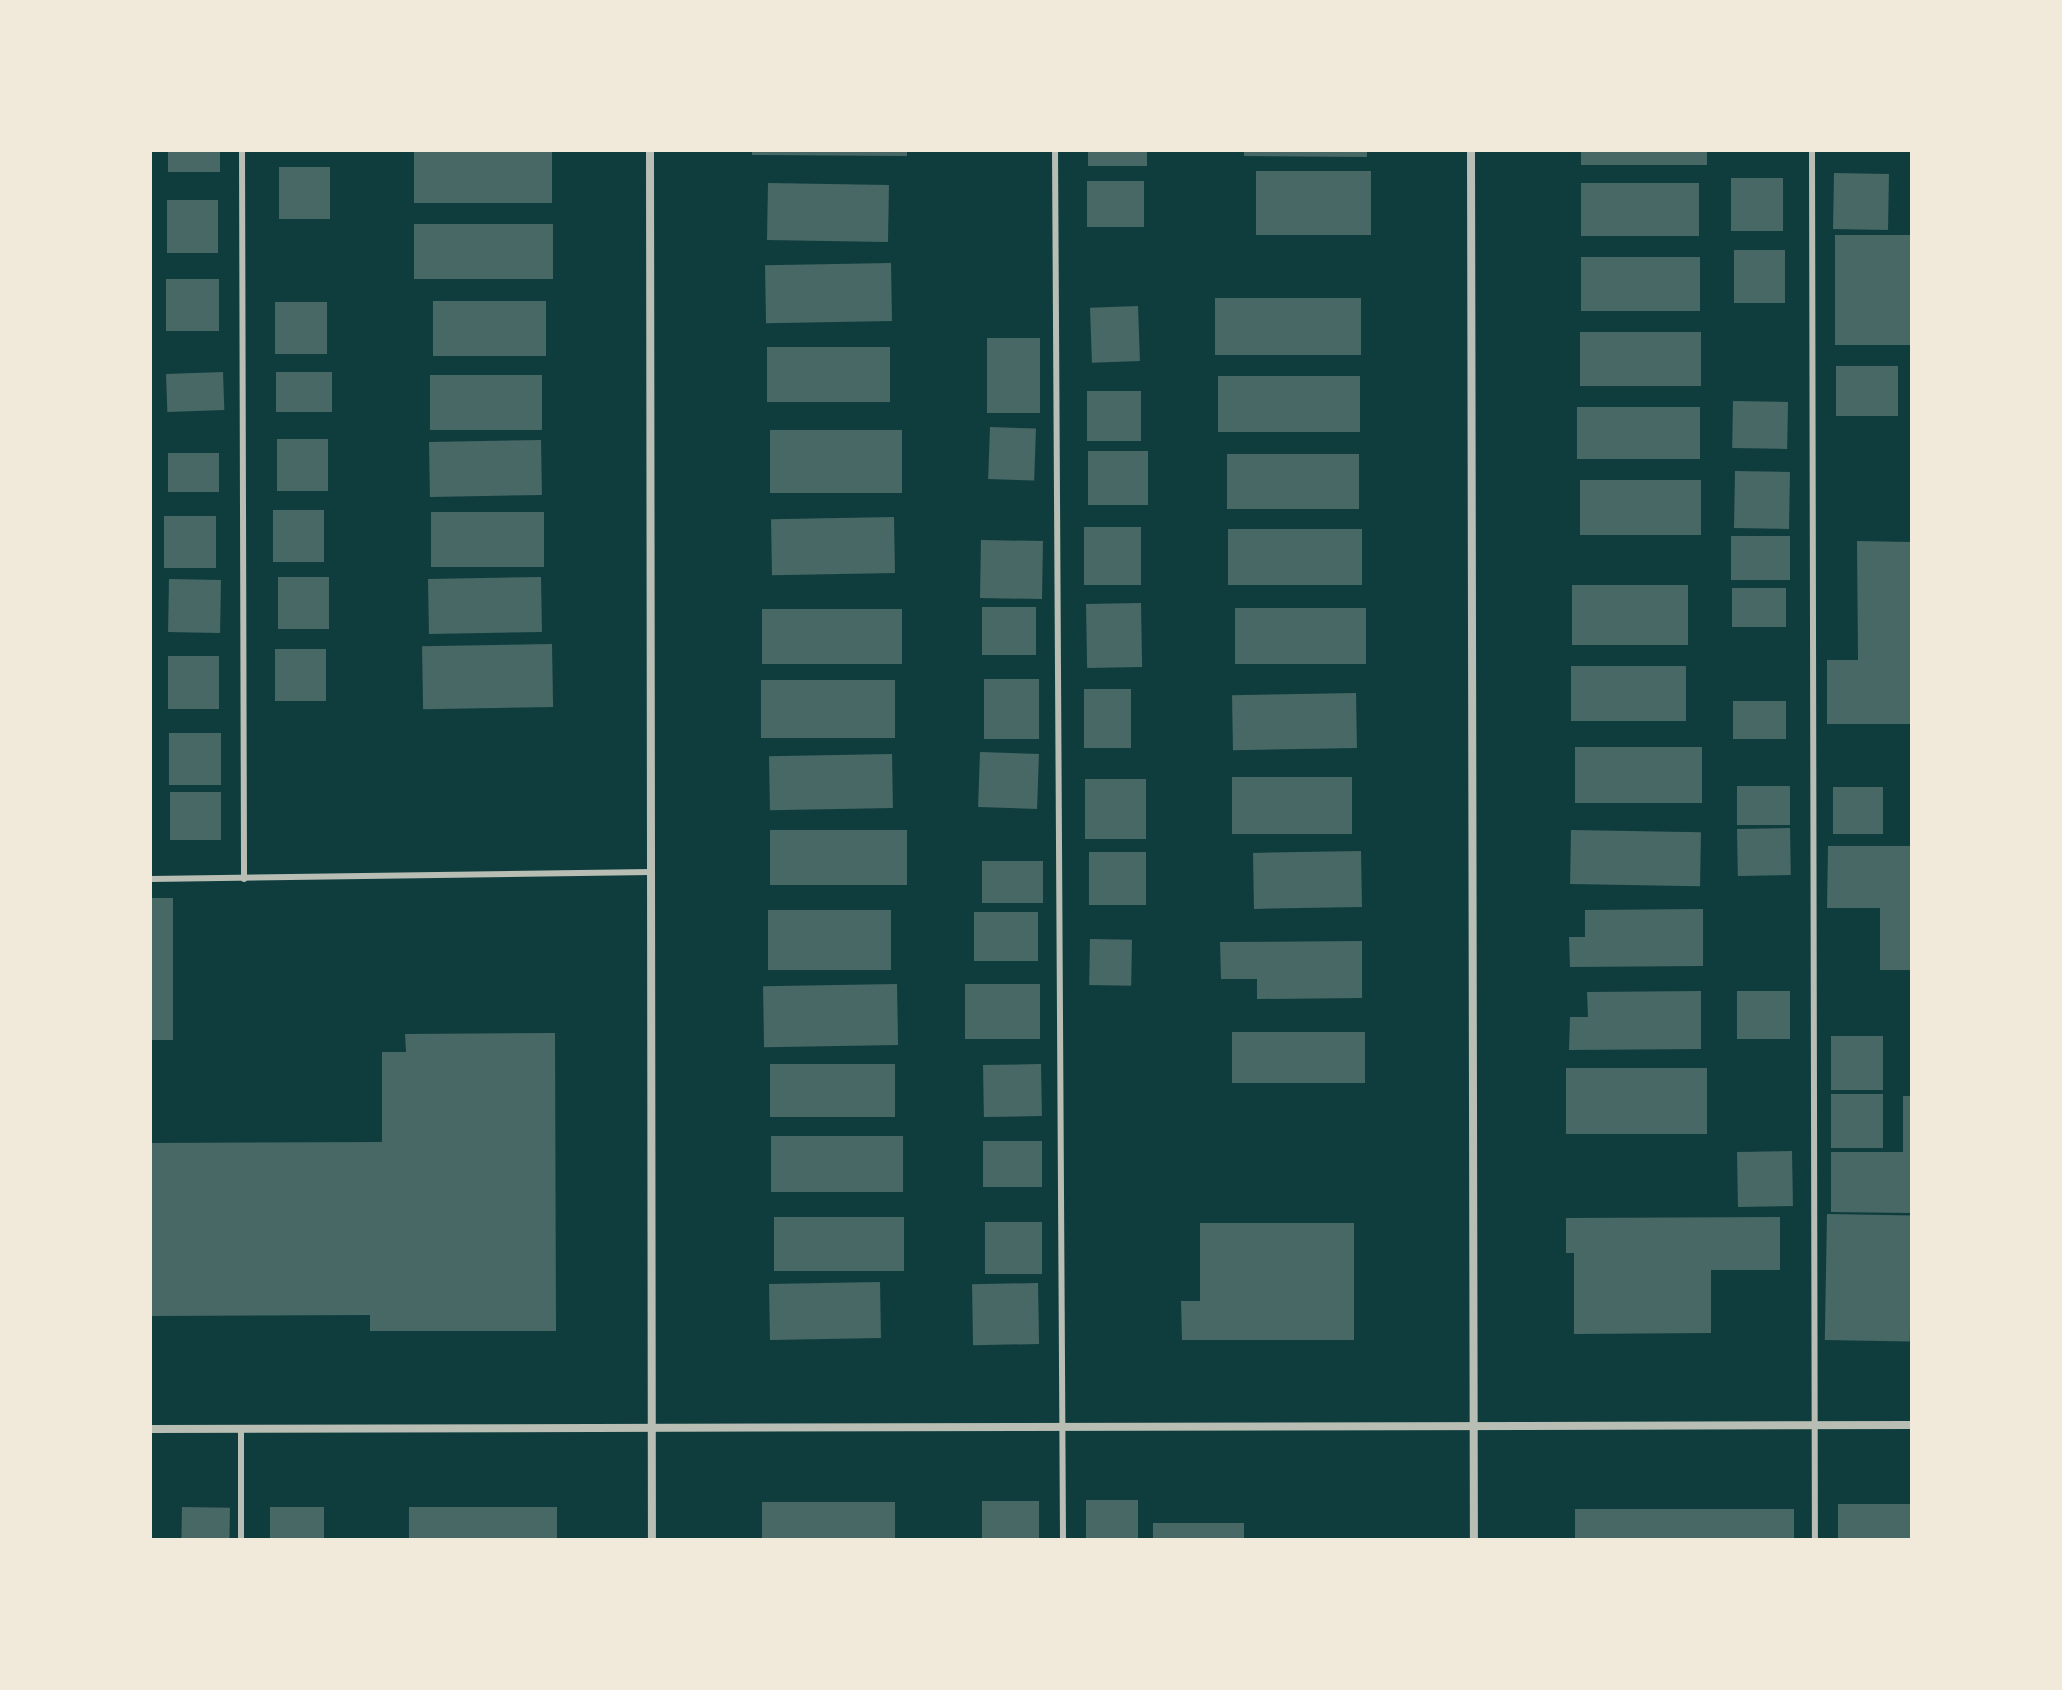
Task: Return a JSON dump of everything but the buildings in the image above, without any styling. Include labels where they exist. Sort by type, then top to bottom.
[{"type":"street","points":[[650,150],[652,1540]]},
{"type":"street","points":[[1471,150],[1474,1540]]},
{"type":"street","points":[[150,1429],[1912,1425]]},
{"type":"lane","points":[[242,150],[244,879]]},
{"type":"lane","points":[[1055,150],[1063,1540]]},
{"type":"lane","points":[[1812,150],[1815,1540]]},
{"type":"lane","points":[[150,879],[651,872]]},
{"type":"lane","points":[[241,1429],[241,1540]]}]
